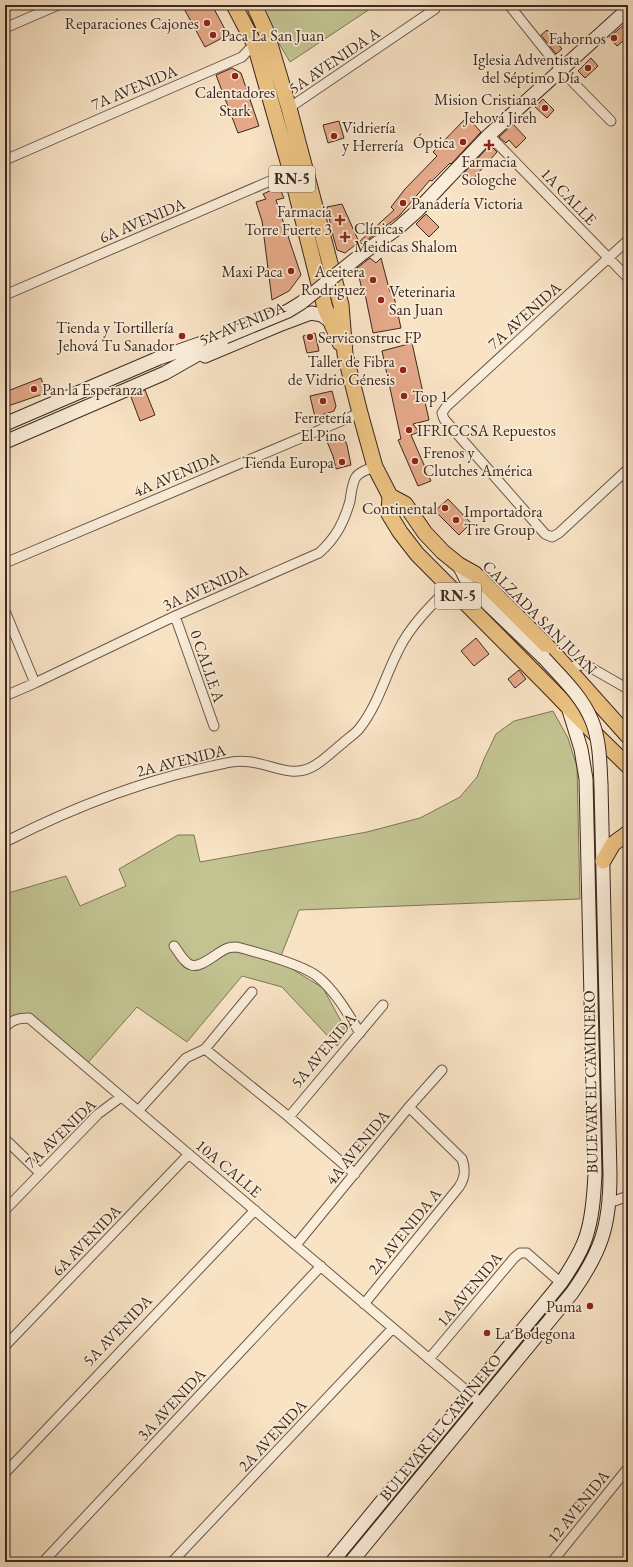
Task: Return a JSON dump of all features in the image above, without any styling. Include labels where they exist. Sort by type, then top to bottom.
[{"type":"main road","name":"RN-5","points":[[234,5],[255,44],[317,278],[331,322],[345,354],[375,467],[390,496],[389,514],[400,532],[417,554],[628,766]]},
{"type":"main road","name":"RN-5","points":[[254,5],[266,30],[289,108],[341,305],[345,354]]},
{"type":"main road","name":"5A AVENIDA","points":[[159,358],[199,344],[221,339],[288,312],[312,296],[363,253],[398,228],[416,212],[489,135],[628,9]]},
{"type":"main road","name":"5A AVENIDA","points":[[5,424],[159,358],[277,312],[297,301],[307,293],[317,278]]},
{"type":"main road","name":"5A AVENIDA","points":[[5,442],[165,373],[311,313],[322,315],[331,322]]},
{"type":"main road","name":"5A AVENIDA","points":[[165,373],[202,352],[221,339]]},
{"type":"main road","name":"CALZADA SAN JUAN","points":[[390,496],[405,504],[425,533],[443,552],[459,565],[475,574],[570,671],[628,736]]},
{"type":"main road","name":"BULEVAR EL CAMINERO","points":[[351,1562],[567,1299],[588,1270],[603,1236],[609,1203],[603,861],[598,741],[593,722],[573,690],[544,658],[472,587],[467,581],[459,565]]},
{"type":"main road","points":[[549,687],[570,671]]},
{"type":"main road","name":"BULEVAR EL CAMINERO","points":[[332,1562],[561,1283],[574,1263],[588,1232],[595,1174],[586,778],[582,749],[568,707]]},
{"type":"main road","points":[[603,861],[613,844],[628,833]]},
{"type":"main road","points":[[592,1205],[609,1203]]},
{"type":"main road","points":[[420,1455],[430,1465]]},
{"type":"street","points":[[5,28],[58,5]]},
{"type":"street","points":[[509,5],[561,70],[611,121]]},
{"type":"street","name":"5A AVENIDA A","points":[[289,108],[435,9]]},
{"type":"street","name":"7A AVENIDA","points":[[5,160],[242,57],[266,30]]},
{"type":"street","name":"1A CALLE","points":[[489,135],[628,278]]},
{"type":"street","name":"6A AVENIDA","points":[[5,295],[290,172]]},
{"type":"street","name":"7A AVENIDA","points":[[628,240],[446,407],[442,413],[444,419],[545,534],[552,537],[559,533],[628,469]]},
{"type":"street","name":"4A AVENIDA","points":[[5,563],[360,413]]},
{"type":"street","name":"3A AVENIDA","points":[[5,696],[175,616],[319,553],[327,546],[341,527],[347,512],[356,477],[360,473],[375,467]]},
{"type":"street","name":"2A AVENIDA","points":[[5,842],[34,827],[90,803],[169,775],[239,761],[250,762],[281,771],[290,772],[300,771],[317,765],[359,729],[374,705],[390,666],[404,640],[425,612],[449,587]]},
{"type":"street","points":[[5,611],[35,683]]},
{"type":"street","name":"0 CALLE A","points":[[175,616],[214,726]]},
{"type":"street","points":[[570,671],[580,665],[588,666],[628,690]]},
{"type":"street","points":[[174,946],[192,966],[200,965],[224,950],[238,947],[301,967],[317,975],[327,985],[345,1009],[360,1033]]},
{"type":"street","points":[[138,1111],[186,1058],[205,1049],[252,992]]},
{"type":"street","name":"5A AVENIDA","points":[[289,1117],[383,1005]]},
{"type":"street","name":"10A CALLE","points":[[5,1027],[11,1021],[20,1018],[29,1018],[121,1098],[427,1356]]},
{"type":"street","points":[[205,1049],[289,1117],[355,1174]]},
{"type":"street","name":"4A AVENIDA","points":[[296,1245],[409,1107],[442,1070]]},
{"type":"street","name":"7A AVENIDA","points":[[5,1210],[98,1114],[121,1098]]},
{"type":"street","name":"2A AVENIDA A","points":[[364,1304],[459,1187],[464,1176],[464,1165],[462,1159],[409,1107]]},
{"type":"street","points":[[5,1139],[40,1173]]},
{"type":"street","name":"6A AVENIDA","points":[[5,1346],[188,1154]]},
{"type":"street","points":[[609,1203],[628,1196]]},
{"type":"street","name":"5A AVENIDA","points":[[5,1473],[255,1210]]},
{"type":"street","name":"1A AVENIDA","points":[[427,1356],[438,1348],[520,1253],[527,1253],[561,1283]]},
{"type":"street","name":"3A AVENIDA","points":[[43,1562],[321,1266]]},
{"type":"street","name":"2A AVENIDA","points":[[172,1562],[393,1328]]},
{"type":"street","points":[[427,1356],[481,1403]]},
{"type":"street","name":"12 AVENIDA","points":[[552,1562],[628,1468]]},
{"type":"green space","points":[[256,5],[376,5],[290,62]]},
{"type":"green space","points":[[553,711],[568,738],[577,767],[580,899],[299,910],[279,961],[323,988],[347,1032],[337,1046],[282,987],[242,976],[187,1042],[137,1007],[85,1066],[19,1014],[5,1025],[5,894],[66,876],[80,906],[126,886],[119,869],[178,835],[194,835],[200,862],[367,832],[420,818],[460,797],[477,777],[496,734],[514,721]]},
{"type":"building","points":[[182,5],[212,5],[228,35],[205,47]]},
{"type":"building","points":[[628,22],[628,37],[617,46],[609,37]]},
{"type":"building","points":[[547,30],[562,49],[556,54],[541,35]]},
{"type":"building","name":"Iglesia Adventista del Séptimo Día","points":[[591,58],[598,66],[585,78],[578,71]]},
{"type":"building","points":[[232,68],[241,73],[259,126],[238,133],[216,75]]},
{"type":"building","name":"Mision Cristiana Jehová Jireh","points":[[543,99],[554,110],[547,118],[535,107]]},
{"type":"building","points":[[467,117],[481,132],[451,164],[450,163],[432,181],[430,180],[399,216],[362,244],[359,242],[394,210],[391,207],[405,189],[437,156],[433,152]]},
{"type":"building","points":[[339,121],[344,138],[328,143],[323,125]]},
{"type":"building","points":[[513,124],[526,138],[516,148],[509,140],[506,143],[499,137]]},
{"type":"building","points":[[490,145],[497,152],[470,182],[462,175]]},
{"type":"building","points":[[276,188],[280,189],[284,198],[276,200],[301,275],[289,291],[272,300],[262,221],[256,202],[266,199],[263,194]]},
{"type":"building","points":[[342,204],[359,242],[345,253],[337,250],[327,207]]},
{"type":"building","points":[[426,214],[439,227],[429,237],[416,224]]},
{"type":"building","points":[[370,258],[376,263],[381,258],[390,292],[393,292],[401,328],[373,333],[364,289],[362,290],[357,268]]},
{"type":"building","points":[[315,333],[319,351],[307,353],[303,336]]},
{"type":"building","points":[[412,343],[429,420],[413,424],[419,432],[411,435],[431,481],[418,486],[398,440],[401,439],[382,351]]},
{"type":"building","points":[[41,378],[46,393],[5,407],[5,392]]},
{"type":"building","points":[[145,390],[155,415],[140,421],[131,397]]},
{"type":"building","name":"Ferretería El Pino","points":[[332,391],[336,406],[334,411],[315,417],[310,396]]},
{"type":"building","points":[[342,433],[347,445],[351,465],[336,469],[333,456],[326,439]]},
{"type":"building","name":"Importadora Tire Group","points":[[448,499],[471,523],[459,535],[435,511]]},
{"type":"building","points":[[476,638],[489,654],[474,666],[461,651]]},
{"type":"building","points":[[519,670],[526,679],[515,688],[508,679]]},
{"type":"place","name":"Reparaciones Cajones","points":[[207,23]]},
{"type":"place","name":"Paca La San Juan","points":[[213,35]]},
{"type":"place","name":"Fahornos","points":[[614,38]]},
{"type":"place","name":"Iglesia Adventista del Séptimo Día","points":[[588,68]]},
{"type":"place","name":"Calentadores Stark","points":[[235,76]]},
{"type":"place","name":"Mision Cristiana Jehová Jireh","points":[[545,108]]},
{"type":"place","name":"Vidriería y Herrería","points":[[334,136]]},
{"type":"place","name":"Óptica","points":[[463,142]]},
{"type":"place","name":"Farmacia Sologche","points":[[489,145]]},
{"type":"place","name":"Panadería Victoria","points":[[403,203]]},
{"type":"place","name":"Farmacia Torre Fuerte 3","points":[[340,220]]},
{"type":"place","name":"Clínicas Meidicas Shalom","points":[[345,237]]},
{"type":"place","name":"Maxi Paca","points":[[291,271]]},
{"type":"place","name":"Aceitera Rodriguez","points":[[373,280]]},
{"type":"place","name":"Veterinaria San Juan","points":[[381,300]]},
{"type":"place","name":"Tienda y Tortillería Jehová Tu Sanador","points":[[182,336]]},
{"type":"place","name":"Serviconstruc FP","points":[[310,337]]},
{"type":"place","name":"Taller de Fibra de Vidrio Génesis","points":[[403,370]]},
{"type":"place","name":"Pan la Esperanza","points":[[34,389]]},
{"type":"place","name":"Top 1","points":[[404,396]]},
{"type":"place","name":"Ferretería El Pino","points":[[323,401]]},
{"type":"place","name":"IFRICCSA Repuestos","points":[[409,430]]},
{"type":"place","name":"Frenos y Clutches América","points":[[415,461]]},
{"type":"place","name":"Tienda Europa","points":[[342,462]]},
{"type":"place","name":"Continental","points":[[445,508]]},
{"type":"place","name":"Importadora Tire Group","points":[[456,520]]},
{"type":"place","name":"Puma","points":[[590,1306]]},
{"type":"place","name":"La Bodegona","points":[[487,1333]]}]
